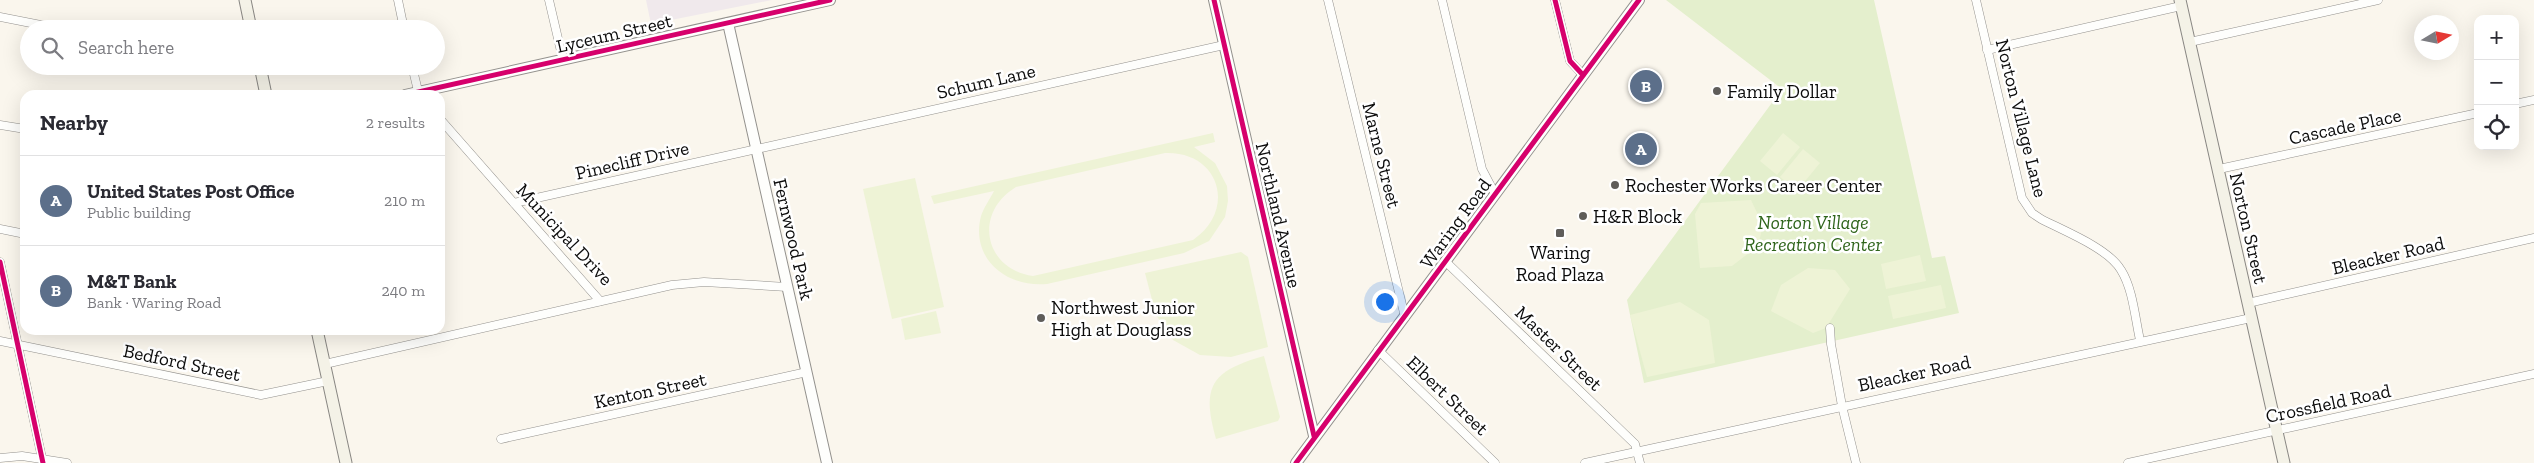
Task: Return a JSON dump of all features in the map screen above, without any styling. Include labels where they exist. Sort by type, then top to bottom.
[{"type":"main road","points":[[245,0],[250,20]]},
{"type":"main road","name":"Norton Street","points":[[2181,3],[2284,463]]},
{"type":"main road","points":[[260,75],[265,90]]},
{"type":"main road","points":[[318,335],[346,463]]},
{"type":"street","points":[[398,0],[402,20]]},
{"type":"street","points":[[549,0],[562,60]]},
{"type":"street","name":"Lyceum Street","points":[[435,90],[830,0]]},
{"type":"street","name":"Northland Avenue","points":[[1214,0],[1314,436]]},
{"type":"street","name":"Marne Street","points":[[1328,0],[1405,317]]},
{"type":"street","points":[[1442,0],[1482,169],[1495,194]]},
{"type":"street","points":[[1555,0],[1570,61],[1583,75]]},
{"type":"street","name":"Waring Road","points":[[1296,463],[1314,436],[1446,262],[1639,0]]},
{"type":"street","name":"Norton Village Lane","points":[[1976,0],[2022,198],[2032,213],[2102,251],[2116,262],[2125,276],[2140,340]]},
{"type":"street","points":[[2190,42],[2378,0]]},
{"type":"street","points":[[1987,50],[2181,3]]},
{"type":"street","points":[[0,17],[20,21]]},
{"type":"street","name":"Fernwood Park","points":[[728,23],[827,463]]},
{"type":"street","name":"Schum Lane","points":[[756,149],[1224,44]]},
{"type":"street","points":[[414,75],[417,90]]},
{"type":"street","points":[[2519,103],[2534,100]]},
{"type":"street","name":"Cascade Place","points":[[2218,170],[2474,114]]},
{"type":"street","points":[[0,125],[20,128]]},
{"type":"street","name":"Municipal Drive","points":[[445,125],[600,301],[672,285],[704,282],[787,288]]},
{"type":"street","name":"Pinecliff Drive","points":[[514,203],[756,149]]},
{"type":"street","points":[[0,229],[20,233]]},
{"type":"street","name":"Bleacker Road","points":[[2248,303],[2534,238]]},
{"type":"street","points":[[0,262],[42,460]]},
{"type":"street","name":"Master Street","points":[[1446,262],[1634,442],[1640,463]]},
{"type":"street","points":[[325,364],[600,301]]},
{"type":"street","name":"Bleacker Road","points":[[1585,463],[2140,340],[2252,318]]},
{"type":"street","points":[[1830,328],[1830,344],[1842,406],[1856,463]]},
{"type":"street","name":"Bedford Street","points":[[0,340],[261,395],[328,381]]},
{"type":"street","name":"Elbert Street","points":[[1378,350],[1496,463]]},
{"type":"street","name":"Kenton Street","points":[[501,439],[806,372]]},
{"type":"street","name":"Crossfield Road","points":[[2128,463],[2534,374]]},
{"type":"street","points":[[0,458],[67,463]]},
{"type":"shaded area","points":[[646,0],[772,0],[651,24]]},
{"type":"green space","name":"Norton Village Recreation Center","points":[[1666,0],[1874,0],[1932,258],[1945,256],[1959,313],[1644,383],[1627,300],[1782,89]]},
{"type":"green space","points":[[1213,133],[1215,142],[1194,147],[1215,163],[1227,186],[1228,201],[1225,217],[1209,241],[1184,253],[1047,284],[1032,284],[1006,276],[995,268],[981,245],[979,231],[981,216],[994,191],[934,204],[931,196]],"holes":[[[1165,153],[1184,155],[1199,162],[1210,172],[1216,184],[1218,199],[1215,213],[1207,228],[1193,240],[1033,276],[1016,271],[1004,263],[995,252],[990,239],[990,225],[994,211],[1002,198],[1016,187]]]},
{"type":"green space","points":[[1783,133],[1800,147],[1777,175],[1760,161]]},
{"type":"green space","points":[[1803,149],[1820,163],[1797,191],[1780,177]]},
{"type":"green space","points":[[915,178],[944,307],[892,319],[863,189]]},
{"type":"green space","points":[[1751,200],[1763,225],[1758,246],[1732,266],[1700,268],[1695,214],[1701,203]]},
{"type":"green space","points":[[1241,252],[1248,257],[1268,347],[1231,357],[1200,355],[1173,340],[1156,315],[1145,273]]},
{"type":"green space","points":[[1920,255],[1926,281],[1886,289],[1881,264]]},
{"type":"green space","points":[[1808,268],[1835,270],[1850,289],[1826,328],[1813,333],[1771,311],[1781,285]]},
{"type":"green space","points":[[1941,285],[1946,308],[1893,319],[1888,296]]},
{"type":"green space","points":[[1680,302],[1709,320],[1715,363],[1647,377],[1630,315]]},
{"type":"green space","points":[[936,311],[941,333],[905,340],[901,319]]},
{"type":"green space","points":[[1264,356],[1280,417],[1278,421],[1216,439],[1210,406],[1214,383],[1232,368]]},
{"type":"cycle path","points":[[427,90],[830,0]]},
{"type":"cycle path","points":[[1214,0],[1314,436]]},
{"type":"cycle path","points":[[1555,0],[1570,61],[1583,75]]},
{"type":"cycle path","points":[[1296,463],[1639,0]]},
{"type":"cycle path","points":[[0,262],[43,463]]},
{"type":"place","name":"M&T Bank","points":[[1646,86]]},
{"type":"place","name":"Family Dollar","points":[[1717,91]]},
{"type":"place","name":"United States Post Office","points":[[1641,149]]},
{"type":"place","name":"Rochester Works Career Center","points":[[1615,185]]},
{"type":"place","name":"H&R Block","points":[[1583,216]]},
{"type":"place","name":"Waring Road Plaza","points":[[1560,233]]},
{"type":"place","name":"Northwest Junior High at Douglass","points":[[1041,318]]}]
